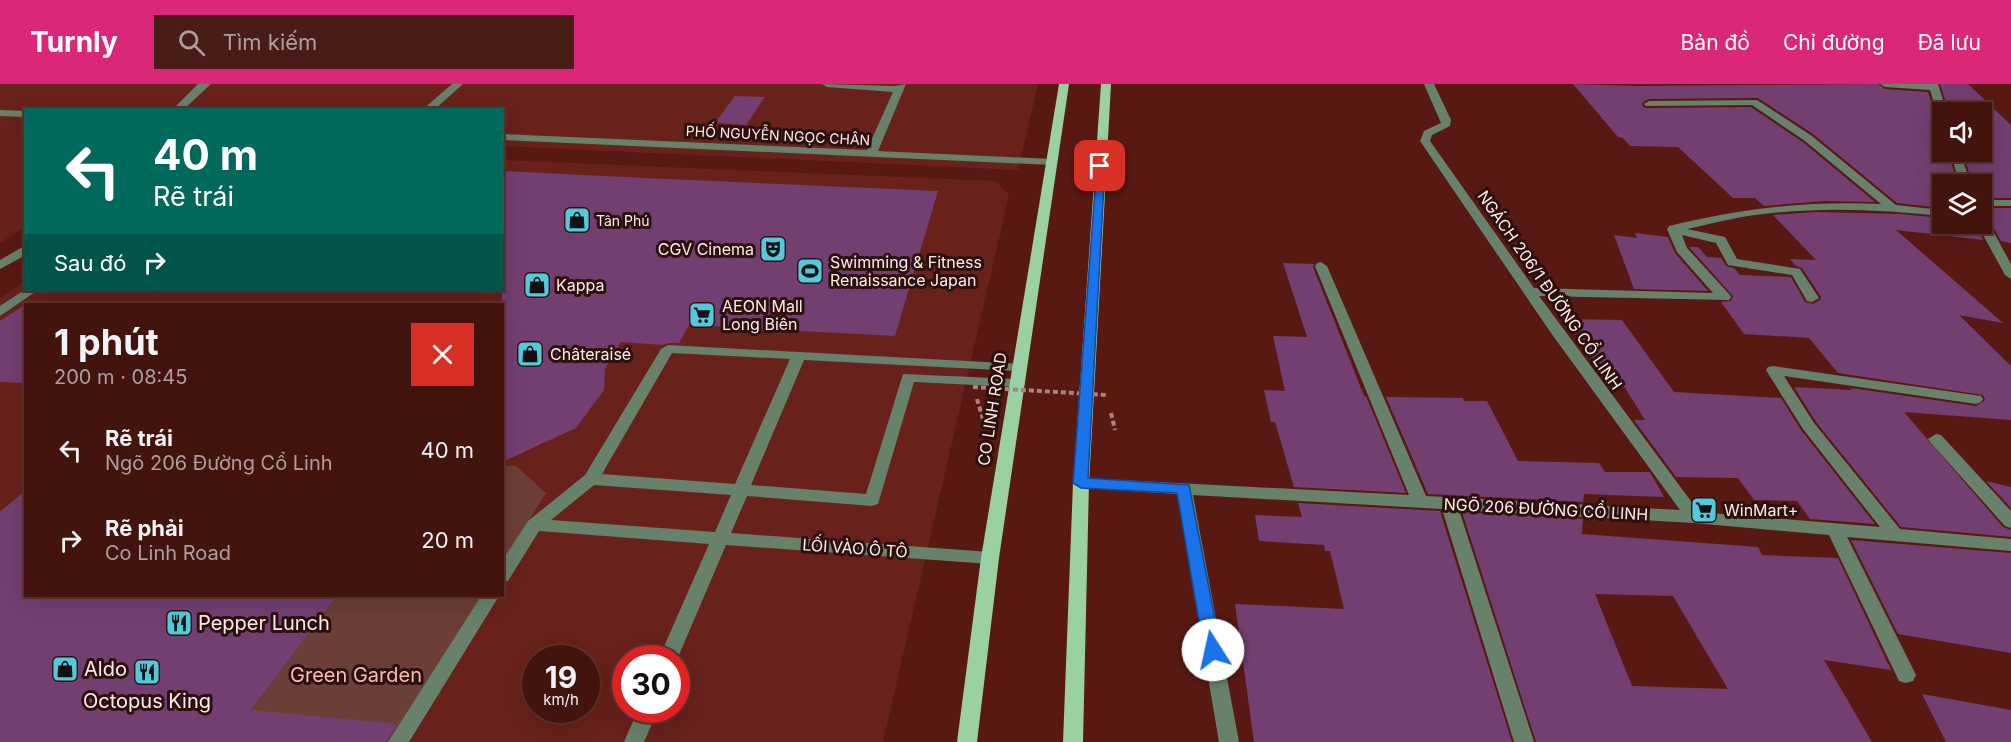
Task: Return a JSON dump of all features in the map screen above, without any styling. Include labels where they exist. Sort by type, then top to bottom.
[{"type":"main road","name":"CO LINH ROAD","points":[[967,742],[990,558],[1018,368],[1064,84]]},
{"type":"main road","points":[[1072,742],[1081,483],[1106,84]]},
{"type":"street","points":[[179,108],[206,84],[202,84]]},
{"type":"street","points":[[429,108],[458,84]]},
{"type":"street","points":[[827,84],[900,87],[871,154]]},
{"type":"street","name":"NGÁCH 206/1 ĐƯỜNG CỔ LINH","points":[[1429,84],[1446,124],[1428,133],[1424,137],[1425,141],[1530,292],[1694,517]]},
{"type":"street","points":[[1872,84],[1883,88],[1933,86],[1938,102]]},
{"type":"street","points":[[1649,104],[1754,102],[1832,157],[1893,208]]},
{"type":"street","points":[[0,113],[24,114]]},
{"type":"street","name":"PHỐ NGUYỄN NGỌC CHÂN","points":[[504,137],[1052,162]]},
{"type":"street","points":[[1992,202],[2011,203]]},
{"type":"street","points":[[1673,230],[1731,216],[1785,208],[1893,208],[1932,212]]},
{"type":"street","points":[[1530,292],[1724,297],[1681,249],[1673,230]]},
{"type":"street","points":[[1673,230],[1721,240],[1732,262],[1796,272],[1812,298]]},
{"type":"street","points":[[1989,234],[2011,275]]},
{"type":"street","points":[[0,265],[24,250]]},
{"type":"street","points":[[1321,266],[1420,502]]},
{"type":"street","points":[[0,312],[30,291]]},
{"type":"street","points":[[0,298],[18,299]]},
{"type":"street","points":[[504,573],[534,525],[591,479],[668,349],[1018,368]]},
{"type":"street","points":[[675,645],[798,357]]},
{"type":"street","points":[[1896,536],[1808,426],[1773,370],[1976,399]]},
{"type":"street","points":[[591,479],[872,500],[908,377],[1016,383]]},
{"type":"street","points":[[1936,439],[2011,522]]},
{"type":"street","name":"NGÕ 206 ĐƯỜNG CỔ LINH","points":[[1081,483],[1694,517],[2011,544]]},
{"type":"street","points":[[1184,489],[1229,742]]},
{"type":"street","points":[[1449,504],[1524,742]]},
{"type":"street","name":"LỐI VÀO Ô TÔ","points":[[534,525],[990,558]]},
{"type":"street","points":[[1835,530],[1906,675]]},
{"type":"street","points":[[399,742],[489,597]]},
{"type":"street","points":[[634,742],[642,723]]},
{"type":"path","points":[[973,387],[1106,394]]},
{"type":"shaded area","points":[[0,84],[1038,84],[1018,170],[504,146],[504,108],[24,108],[24,228],[0,243]]},
{"type":"shaded area","points":[[504,160],[995,181],[1009,195],[883,742],[0,742],[0,298],[24,282],[24,291],[504,291]]},
{"type":"green space","points":[[504,466],[516,466],[546,493],[504,560]]},
{"type":"green space","name":"Green Garden","points":[[336,597],[480,597],[388,742],[227,742]]},
{"type":"building","points":[[1573,84],[1636,86],[1878,84],[1885,89],[1928,92],[1932,104],[1932,162],[1951,162],[1955,174],[1932,174],[1932,207],[1897,203],[1813,134],[1758,98],[1649,99],[1643,102],[1642,106],[1646,108],[1751,107],[1804,143],[1875,202],[1825,201],[1764,206],[1755,198],[1733,198],[1678,147],[1630,146],[1623,138],[1618,137]]},
{"type":"building","points":[[1940,84],[1968,84],[1987,102],[1946,102]]},
{"type":"building","points":[[735,96],[765,97],[746,125],[715,123]]},
{"type":"building","points":[[1992,107],[2011,125],[2011,198],[1992,198],[1992,174],[1970,174],[1965,162],[1992,162]]},
{"type":"building","name":"AEON Mall Long Biên","points":[[504,171],[938,191],[895,336],[689,325],[679,343],[663,345],[621,342],[605,369],[604,390],[576,428],[504,461],[504,303],[502,303],[502,291],[504,291]]},
{"type":"building","points":[[1992,208],[2011,208],[2011,243],[2001,241],[1992,225]]},
{"type":"building","points":[[1815,212],[1900,214],[1932,217],[1932,234],[1980,234],[1983,240],[1896,230],[2003,323],[1959,315],[2011,366],[2011,420],[1904,412],[2003,527],[2011,530],[2011,537],[1901,527],[1816,422],[1794,387],[1852,390],[1851,388],[1976,406],[1985,400],[1983,395],[1838,373],[1809,338],[1744,334],[1721,302],[1731,301],[1733,296],[1689,247],[1698,247],[1707,257],[1721,258],[1726,266],[1734,268],[1740,275],[1791,277],[1805,302],[1813,304],[1821,297],[1802,268],[1796,266],[1790,259],[1816,260],[1773,215]]},
{"type":"building","points":[[1635,233],[1668,237],[1675,253],[1708,291],[1634,289],[1614,235],[1637,238]]},
{"type":"building","points":[[1283,263],[1314,264],[1313,267],[1364,396],[1366,396],[1406,493],[1294,487],[1275,422],[1271,422],[1264,390],[1285,391],[1273,336],[1307,337]]},
{"type":"building","points":[[24,305],[24,383],[0,382],[0,321]]},
{"type":"building","points":[[1568,319],[1622,320],[1674,392],[1781,398],[1801,430],[1875,524],[1810,519],[1797,501],[1754,500],[1738,478],[1676,477],[1634,420],[1645,420],[1612,367],[1598,367]]},
{"type":"building","points":[[1386,397],[1463,398],[1464,401],[1487,401],[1518,461],[1599,463],[1605,472],[1650,472],[1664,497],[1584,494],[1583,502],[1428,494]]},
{"type":"building","points":[[1986,481],[2011,487],[2011,508]]},
{"type":"building","points":[[24,492],[24,597],[336,597],[251,710],[397,724],[386,742],[0,742],[0,512]]},
{"type":"building","points":[[1298,503],[1440,511],[1512,742],[1254,742],[1235,604],[1344,609],[1330,551],[1325,551],[1324,545],[1259,541],[1255,515],[1302,517]]},
{"type":"building","points":[[1462,512],[1583,519],[1582,534],[1758,547],[1762,555],[1838,558],[1891,670],[1824,660],[1872,742],[1536,742]],"holes":[[[1595,594],[1673,596],[1728,689],[1632,686]]]},
{"type":"building","points":[[1851,540],[2011,553],[2011,653],[1898,634]]},
{"type":"building","points":[[1922,694],[2011,710],[2011,742],[1946,742]]},
{"type":"place","name":"Tân Phú","points":[[577,220]]},
{"type":"place","name":"CGV Cinema","points":[[773,249]]},
{"type":"place","name":"Swimming & Fitness Renaissance Japan","points":[[810,271]]},
{"type":"place","name":"Kappa","points":[[537,285]]},
{"type":"place","name":"AEON Mall Long Biên","points":[[702,315]]},
{"type":"place","name":"Châteraisé","points":[[530,354]]},
{"type":"place","name":"WinMart+","points":[[1704,510]]},
{"type":"place","name":"Pepper Lunch","points":[[179,623]]},
{"type":"place","name":"Aldo","points":[[65,669]]},
{"type":"place","name":"Octopus King","points":[[147,672]]},
{"type":"route","points":[[1100,166],[1081,483],[1184,489],[1213,650]]}]
